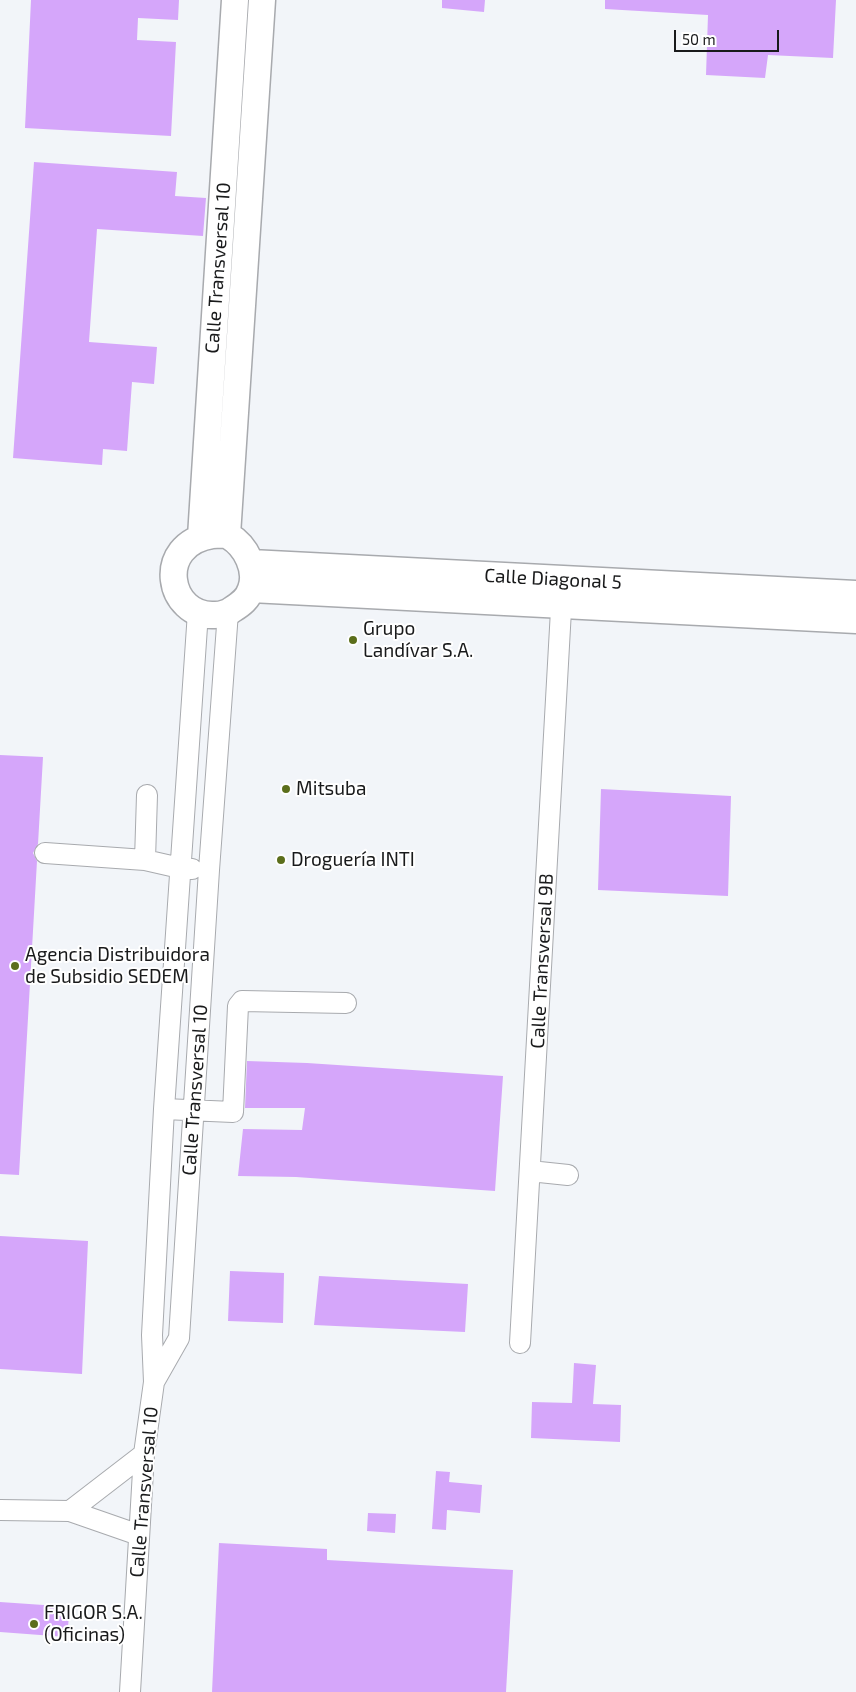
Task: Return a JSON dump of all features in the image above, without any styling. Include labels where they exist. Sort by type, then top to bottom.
[{"type":"main road","name":"Calle Transversal 10","points":[[201,537],[235,0]]},
{"type":"main road","name":"Calle Transversal 10","points":[[227,535],[262,0]]},
{"type":"main road","points":[[224,170],[250,173]]},
{"type":"main road","points":[[227,535],[241,546],[251,564],[253,575],[251,589],[244,602],[228,612],[215,615],[198,612],[186,604],[178,593],[174,580],[174,566],[180,554],[189,543],[201,537],[227,535]]},
{"type":"main road","name":"Calle Diagonal 5","points":[[251,564],[856,594]]},
{"type":"main road","name":"Calle Diagonal 5","points":[[251,589],[856,620]]},
{"type":"street","name":"Calle Transversal 9B","points":[[520,1343],[562,580]]},
{"type":"street","name":"Calle Transversal 10","points":[[130,1692],[144,1454],[154,1382],[152,1335],[164,1109],[198,612]]},
{"type":"street","name":"Calle Transversal 10","points":[[154,1382],[178,1338],[228,612]]},
{"type":"street","points":[[145,860],[147,795]]},
{"type":"street","points":[[44,853],[145,860],[180,868],[209,870]]},
{"type":"street","points":[[164,1109],[233,1112],[238,1006],[242,1001],[346,1003]]},
{"type":"street","points":[[530,1171],[568,1175]]},
{"type":"street","points":[[70,1511],[144,1454]]},
{"type":"street","points":[[0,1510],[70,1511],[139,1534]]},
{"type":"building","points":[[31,0],[179,0],[178,20],[138,18],[137,40],[176,42],[171,136],[25,128]]},
{"type":"building","points":[[442,0],[485,0],[484,12],[442,8]]},
{"type":"building","points":[[605,0],[836,0],[833,58],[768,55],[765,78],[706,75],[708,15],[605,9]]},
{"type":"building","points":[[34,162],[177,172],[175,196],[206,198],[203,236],[97,229],[89,342],[157,347],[154,384],[132,382],[127,451],[103,449],[102,465],[13,458]]},
{"type":"building","name":"Agencia Distribuidora de Subsidio SEDEM","points":[[0,755],[43,757],[38,844],[33,853],[37,861],[19,1175],[0,1174]]},
{"type":"building","points":[[601,789],[731,796],[728,896],[598,890]]},
{"type":"building","points":[[247,1061],[307,1063],[503,1076],[495,1191],[296,1177],[238,1176],[243,1129],[302,1130],[305,1108],[245,1108]]},
{"type":"building","points":[[0,1236],[88,1241],[82,1374],[0,1369]]},
{"type":"building","points":[[230,1271],[284,1273],[283,1323],[228,1321]]},
{"type":"building","points":[[319,1276],[468,1284],[465,1332],[314,1325]]},
{"type":"building","points":[[574,1363],[596,1365],[593,1404],[621,1405],[620,1442],[531,1438],[532,1402],[572,1403]]},
{"type":"building","points":[[436,1471],[450,1472],[449,1482],[482,1485],[480,1513],[447,1510],[446,1530],[432,1529]]},
{"type":"building","points":[[368,1513],[396,1514],[395,1533],[367,1531]]},
{"type":"building","points":[[219,1543],[327,1549],[327,1560],[513,1570],[506,1692],[212,1692]]},
{"type":"building","name":"FRIGOR S.A. (Oficinas)","points":[[0,1602],[58,1606],[57,1616],[69,1616],[67,1637],[0,1632]]},
{"type":"place","name":"Grupo Landívar S.A.","points":[[353,640]]},
{"type":"place","name":"Mitsuba","points":[[286,789]]},
{"type":"place","name":"Droguería INTI","points":[[281,860]]},
{"type":"place","name":"Agencia Distribuidora de Subsidio SEDEM","points":[[15,966]]},
{"type":"place","name":"FRIGOR S.A. (Oficinas)","points":[[34,1624]]}]
